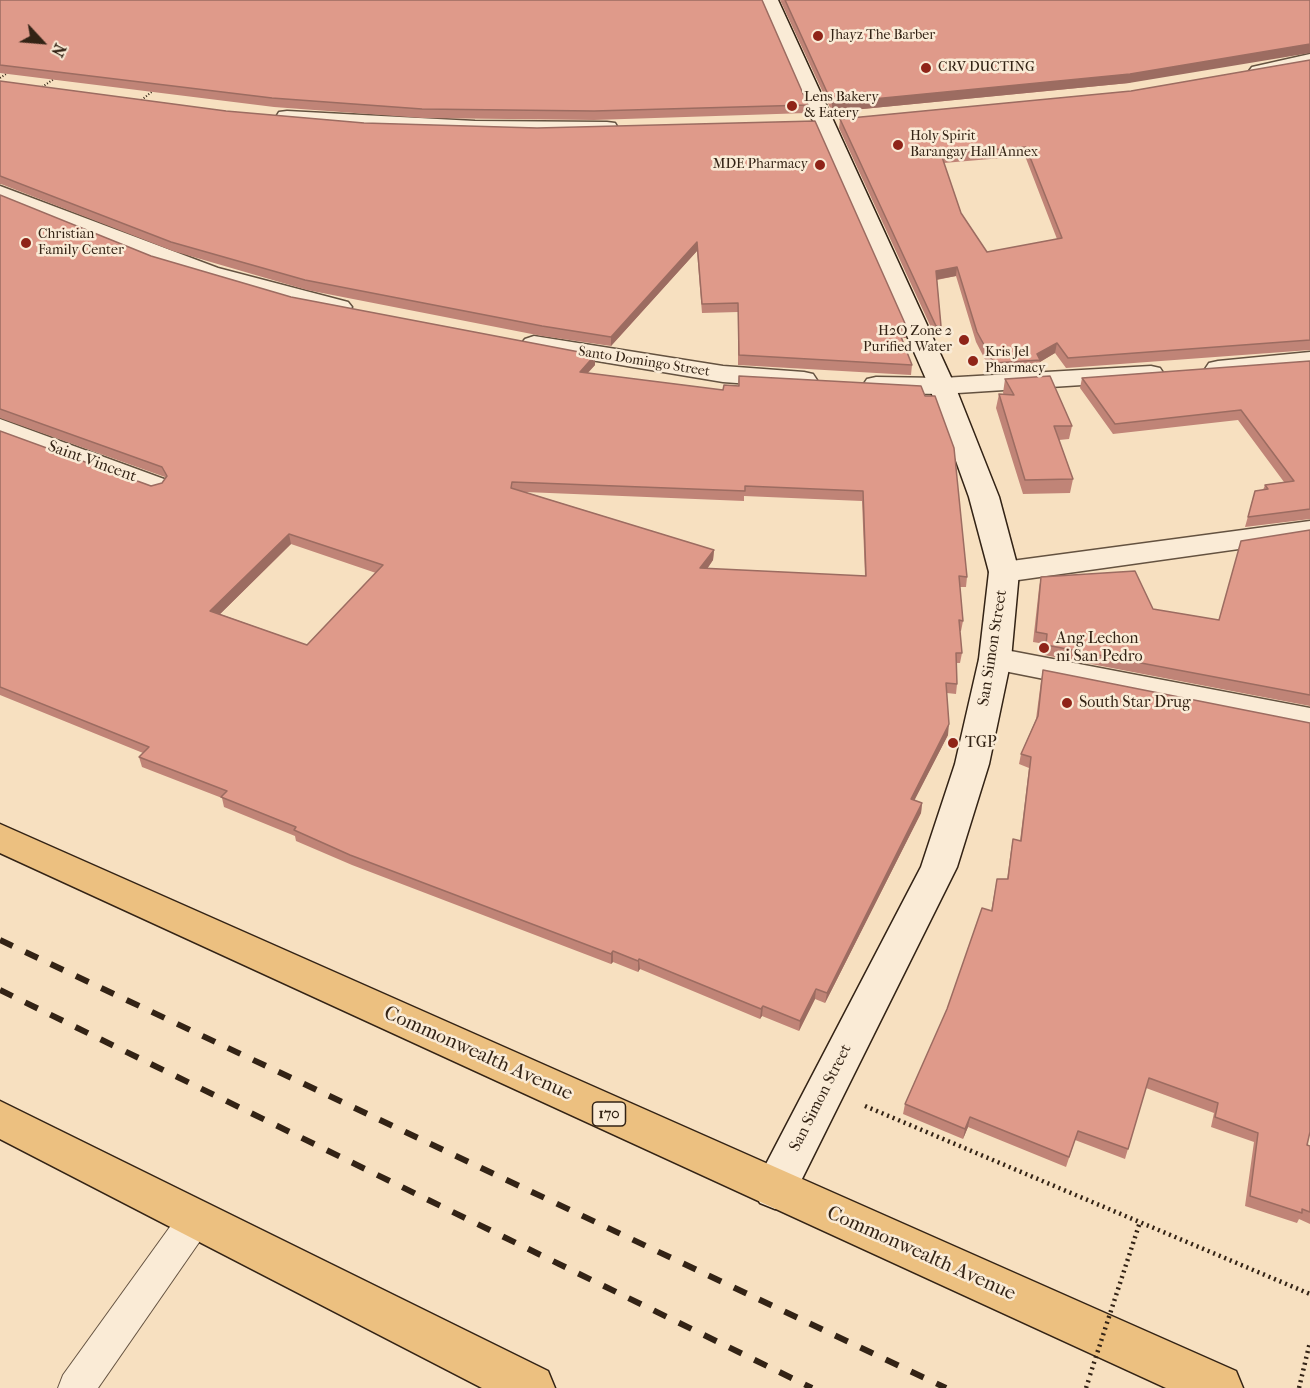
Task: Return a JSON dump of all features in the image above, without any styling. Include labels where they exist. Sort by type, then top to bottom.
[{"type":"main road","name":"Commonwealth Avenue","points":[[0,838],[1219,1388]]},
{"type":"main road","points":[[0,1119],[531,1388]]},
{"type":"street","name":"San Simon Street","points":[[768,0],[942,386],[984,497],[1004,572],[995,658],[972,764],[939,867],[775,1189]]},
{"type":"street","points":[[1239,75],[1310,60]]},
{"type":"street","points":[[268,115],[475,127],[627,128]]},
{"type":"street","points":[[0,193],[163,258],[302,299],[359,310]]},
{"type":"street","name":"Santo Domingo Street","points":[[508,339],[723,374],[844,383],[942,386],[1185,371],[1310,360]]},
{"type":"street","name":"Saint Vincent","points":[[0,428],[154,485]]},
{"type":"street","points":[[1004,572],[1310,530]]},
{"type":"street","points":[[995,658],[1310,720]]},
{"type":"lane","points":[[76,1388],[197,1217]]},
{"type":"path","points":[[0,78],[10,71]]},
{"type":"path","points":[[42,87],[62,73]]},
{"type":"path","points":[[139,102],[157,88]]},
{"type":"path","points":[[825,1089],[1310,1294]]},
{"type":"path","points":[[1090,1375],[1140,1222]]},
{"type":"path","points":[[1299,1388],[1310,1342]]},
{"type":"building","points":[[0,0],[762,0],[808,105],[594,111],[422,109],[272,98],[0,65]]},
{"type":"building","points":[[785,0],[1310,0],[1310,44],[1130,74],[832,103]]},
{"type":"building","points":[[1310,60],[1310,340],[1068,358],[1057,343],[1037,354],[1040,360],[994,363],[977,332],[957,267],[936,271],[941,326],[936,326],[840,119],[1131,91]],"holes":[[[1026,147],[1062,238],[987,252],[961,213],[941,154]]]},
{"type":"building","points":[[0,81],[226,111],[364,123],[537,128],[815,121],[907,328],[898,329],[912,365],[739,355],[738,303],[702,304],[697,242],[611,337],[542,326],[305,280],[171,242],[0,176]]},
{"type":"building","points":[[0,195],[151,256],[291,297],[595,355],[580,372],[723,390],[724,385],[739,386],[739,376],[921,386],[925,396],[935,396],[954,448],[967,577],[959,576],[963,621],[959,620],[962,653],[956,653],[957,684],[946,683],[949,724],[911,799],[922,803],[827,993],[816,989],[800,1021],[763,1006],[761,1009],[639,959],[638,961],[613,951],[611,954],[350,855],[294,830],[296,827],[221,797],[227,791],[139,757],[149,747],[0,687],[0,431],[151,486],[162,483],[167,476],[162,467],[0,409]],"holes":[[[512,482],[745,491],[745,486],[863,491],[866,576],[700,568],[714,550],[511,488]],[[289,534],[383,565],[307,645],[210,611]]]},
{"type":"building","points":[[1310,361],[1310,509],[1248,517],[1255,491],[1268,489],[1265,485],[1294,481],[1241,410],[1115,424],[1082,378]]},
{"type":"building","points":[[1050,376],[1072,426],[1054,426],[1073,479],[1025,480],[999,394],[1014,395],[1005,379]]},
{"type":"building","points":[[1310,530],[1310,695],[1046,645],[1047,634],[1036,632],[1041,577],[1135,571],[1153,609],[1219,620],[1241,541]]},
{"type":"building","points":[[1043,670],[1310,723],[1310,1132],[1307,1145],[1310,1146],[1310,1212],[1302,1209],[1302,1213],[1250,1196],[1258,1133],[1215,1117],[1218,1103],[1149,1078],[1128,1149],[1078,1131],[1069,1157],[970,1117],[965,1129],[905,1104],[947,1009],[982,908],[992,911],[997,879],[1008,879],[1013,839],[1021,841],[1031,757],[1021,754],[1038,716]]},
{"type":"railway","points":[[0,940],[946,1388]]},
{"type":"railway","points":[[0,990],[812,1388]]},
{"type":"place","name":"Jhayz The Barber","points":[[818,36]]},
{"type":"place","name":"CRV DUCTING","points":[[926,68]]},
{"type":"place","name":"Lens Bakery & Eatery","points":[[792,106]]},
{"type":"place","name":"Holy Spirit Barangay Hall Annex","points":[[898,145]]},
{"type":"place","name":"MDE Pharmacy","points":[[820,165]]},
{"type":"place","name":"Christian Family Center","points":[[26,243]]},
{"type":"place","name":"H2O Zone 2 Purified Water","points":[[964,340]]},
{"type":"place","name":"Kris Jel Pharmacy","points":[[973,361]]},
{"type":"place","name":"Ang Lechon ni San Pedro","points":[[1044,648]]},
{"type":"place","name":"South Star Drug","points":[[1067,703]]},
{"type":"place","name":"TGP","points":[[953,743]]}]
